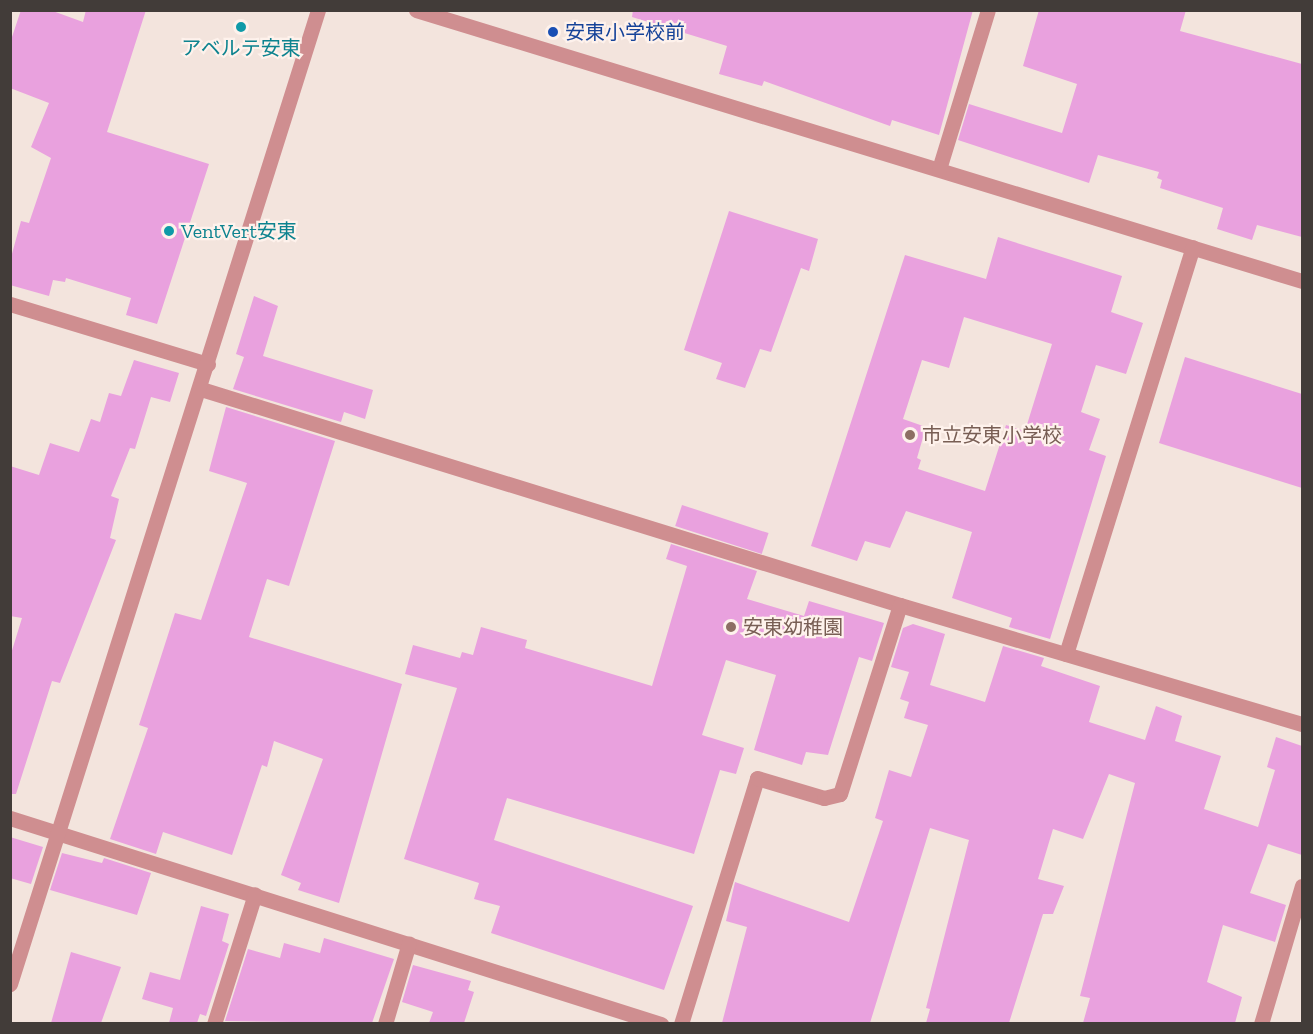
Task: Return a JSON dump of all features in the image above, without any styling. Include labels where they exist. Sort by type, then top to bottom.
[{"type":"street","points":[[10,984],[201,389],[318,10]]},
{"type":"street","points":[[416,10],[1302,281]]},
{"type":"street","points":[[939,169],[988,10]]},
{"type":"street","points":[[1066,654],[1193,248]]},
{"type":"street","points":[[10,304],[208,364]]},
{"type":"street","points":[[201,389],[900,606],[1302,724]]},
{"type":"street","points":[[681,1023],[757,778],[824,798],[840,794],[900,606]]},
{"type":"street","points":[[10,818],[661,1023]]},
{"type":"street","points":[[1260,1023],[1302,886]]},
{"type":"street","points":[[214,1023],[255,894]]},
{"type":"street","points":[[385,1023],[409,943]]},
{"type":"building","points":[[21,10],[50,10],[83,22],[86,10],[146,10],[107,132],[209,164],[157,324],[126,315],[131,298],[66,278],[65,282],[53,280],[49,296],[10,285],[10,261],[21,221],[29,223],[51,158],[31,147],[49,103],[10,88],[10,43]]},
{"type":"building","points":[[633,10],[973,10],[939,135],[892,120],[890,126],[764,81],[762,86],[719,74],[727,46],[632,17]]},
{"type":"building","points":[[1039,10],[1186,10],[1180,31],[1302,64],[1302,237],[1257,225],[1252,240],[1217,229],[1223,208],[1160,188],[1162,180],[1157,178],[1159,172],[1098,155],[1089,183],[958,140],[969,104],[1062,133],[1077,84],[1023,66]]},
{"type":"building","points":[[729,211],[818,239],[809,271],[801,268],[771,352],[760,349],[745,388],[716,379],[722,363],[684,350]]},
{"type":"building","points":[[998,237],[1122,276],[1111,312],[1143,323],[1126,374],[1096,365],[1081,412],[1100,419],[1089,450],[1106,456],[1050,639],[1009,627],[1012,618],[952,598],[972,532],[906,511],[890,548],[865,541],[857,561],[811,546],[905,255],[986,279]],"holes":[[[964,317],[1052,344],[1025,431],[1006,425],[985,491],[918,469],[921,460],[917,458],[926,427],[903,419],[922,360],[949,368]]]},
{"type":"building","points":[[254,296],[278,306],[263,356],[373,390],[365,419],[344,412],[341,422],[233,389],[244,357],[236,354]]},
{"type":"building","points":[[1185,357],[1302,394],[1302,488],[1159,443]]},
{"type":"building","points":[[134,360],[179,373],[170,402],[151,397],[135,449],[130,448],[111,496],[119,499],[110,538],[116,540],[60,683],[52,681],[16,794],[10,794],[10,657],[22,618],[10,616],[10,466],[39,475],[50,443],[79,452],[91,419],[100,422],[109,393],[121,396]]},
{"type":"building","points":[[226,407],[335,441],[289,586],[267,579],[249,637],[402,684],[339,903],[298,890],[301,883],[281,875],[323,759],[274,741],[267,767],[262,765],[232,855],[163,832],[156,854],[110,839],[148,728],[139,725],[175,613],[201,620],[247,483],[209,471]]},
{"type":"building","points":[[682,505],[769,533],[762,554],[675,526]]},
{"type":"building","points":[[671,544],[757,571],[747,599],[804,616],[809,601],[884,623],[872,661],[859,657],[828,755],[806,752],[802,765],[754,750],[776,675],[726,660],[702,735],[744,748],[736,774],[720,770],[694,854],[507,798],[494,840],[693,906],[664,990],[491,933],[500,906],[474,899],[479,883],[404,859],[457,688],[405,674],[413,645],[460,658],[462,652],[473,655],[481,627],[527,640],[525,648],[652,686],[687,566],[666,559]]},
{"type":"building","points":[[913,624],[945,634],[930,685],[985,702],[1003,646],[1044,658],[1041,666],[1100,686],[1089,722],[1145,740],[1156,706],[1182,716],[1175,741],[1221,756],[1204,809],[1258,827],[1275,770],[1267,767],[1276,737],[1302,746],[1302,855],[1268,844],[1250,893],[1286,905],[1275,942],[1223,925],[1207,982],[1242,997],[1235,1023],[1083,1023],[1090,998],[1080,996],[1135,783],[1109,774],[1083,839],[1053,829],[1038,879],[1064,886],[1053,914],[1043,914],[1009,1023],[926,1023],[930,1009],[926,1008],[969,840],[930,828],[870,1023],[722,1023],[747,927],[726,921],[735,882],[849,922],[883,821],[875,818],[889,770],[911,777],[928,725],[904,718],[909,702],[900,699],[909,672],[891,667],[903,628]]},
{"type":"building","points":[[10,837],[43,847],[31,884],[10,878]]},
{"type":"building","points":[[62,853],[102,863],[104,858],[151,873],[137,915],[50,890]]},
{"type":"building","points":[[201,906],[229,914],[222,941],[229,944],[206,1016],[200,1014],[197,1023],[169,1023],[173,1008],[142,999],[150,972],[180,980]]},
{"type":"building","points":[[324,938],[394,959],[372,1023],[225,1021],[248,949],[280,958],[284,943],[320,953]]},
{"type":"building","points":[[71,952],[121,967],[101,1023],[51,1023]]},
{"type":"building","points":[[413,965],[471,981],[468,990],[474,992],[464,1023],[429,1023],[433,1012],[402,1002]]},
{"type":"place","name":"アベルテ安東","points":[[241,27]]},
{"type":"place","name":"安東小学校前","points":[[553,32]]},
{"type":"place","name":"VentVert安東","points":[[169,231]]},
{"type":"place","name":"市立安東小学校","points":[[910,435]]},
{"type":"place","name":"安東幼稚園","points":[[731,627]]}]
